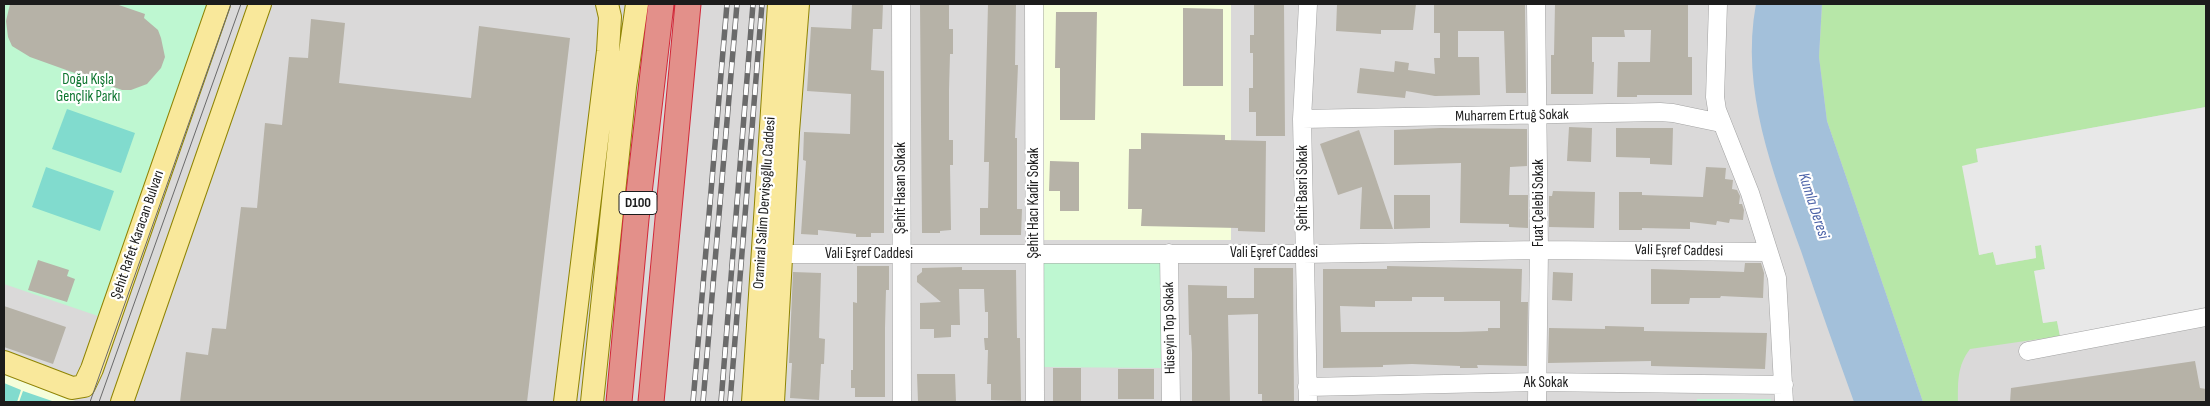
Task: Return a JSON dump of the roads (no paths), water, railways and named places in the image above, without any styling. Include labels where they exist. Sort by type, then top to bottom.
[{"type":"highway","name":"D100","points":[[619,402],[636,219],[660,4]]},
{"type":"highway","name":"D100","points":[[651,402],[688,4]]},
{"type":"main road","name":"Şehit Rafet Karacan Bulvarı","points":[[4,362],[72,388],[84,386],[92,369],[219,4]]},
{"type":"main road","points":[[122,402],[260,4]]},
{"type":"main road","points":[[565,402],[608,51],[610,17],[607,4]]},
{"type":"main road","points":[[592,402],[625,87],[637,4]]},
{"type":"main road","name":"Oramiral Salim Dervişoğllu Caddesi","points":[[753,402],[779,4]]},
{"type":"main road","name":"Oramiral Salim Dervişoğllu Caddesi","points":[[773,402],[780,254],[798,4]]},
{"type":"main road","points":[[586,232],[625,87]]},
{"type":"street","name":"Şehit Hasan Sokak","points":[[901,4],[902,402]]},
{"type":"street","name":"Şehit Hacı Kadir Sokak","points":[[1034,4],[1036,402]]},
{"type":"street","name":"Şehit Basri Sokak","points":[[1307,395],[1302,120],[1308,4]]},
{"type":"street","name":"Fuat Çelebi Sokak","points":[[1536,4],[1539,250],[1537,402]]},
{"type":"street","points":[[1718,4],[1715,96],[1721,123],[1750,194],[1774,268],[1778,288],[1784,394]]},
{"type":"street","name":"Muharrem Ertuğ Sokak","points":[[1302,120],[1660,112],[1721,123]]},
{"type":"street","name":"Vali Eşref Caddesi","points":[[780,254],[1303,254],[1539,250],[1768,252]]},
{"type":"street","name":"Hüseyin Top Sokak","points":[[1169,253],[1171,402]]},
{"type":"street","points":[[2028,351],[2206,317]]},
{"type":"street","name":"Ak Sokak","points":[[1307,395],[1537,382],[1784,394]]},
{"type":"water","name":"Kumla Deresi","points":[[1756,4],[1822,4],[1819,57],[1827,121],[1923,402],[1854,402],[1780,191],[1762,130],[1752,68],[1752,36]]},
{"type":"tram line","points":[[90,402],[231,4]]},
{"type":"tram line","points":[[99,402],[241,4]]},
{"type":"railway","points":[[693,402],[727,4]]},
{"type":"railway","points":[[703,402],[737,4]]},
{"type":"railway","points":[[721,402],[753,4]]},
{"type":"railway","points":[[730,402],[762,4]]},
{"type":"park label","name":"Doğu Kışla Gençlik Parkı","points":[[88,88]]}]
